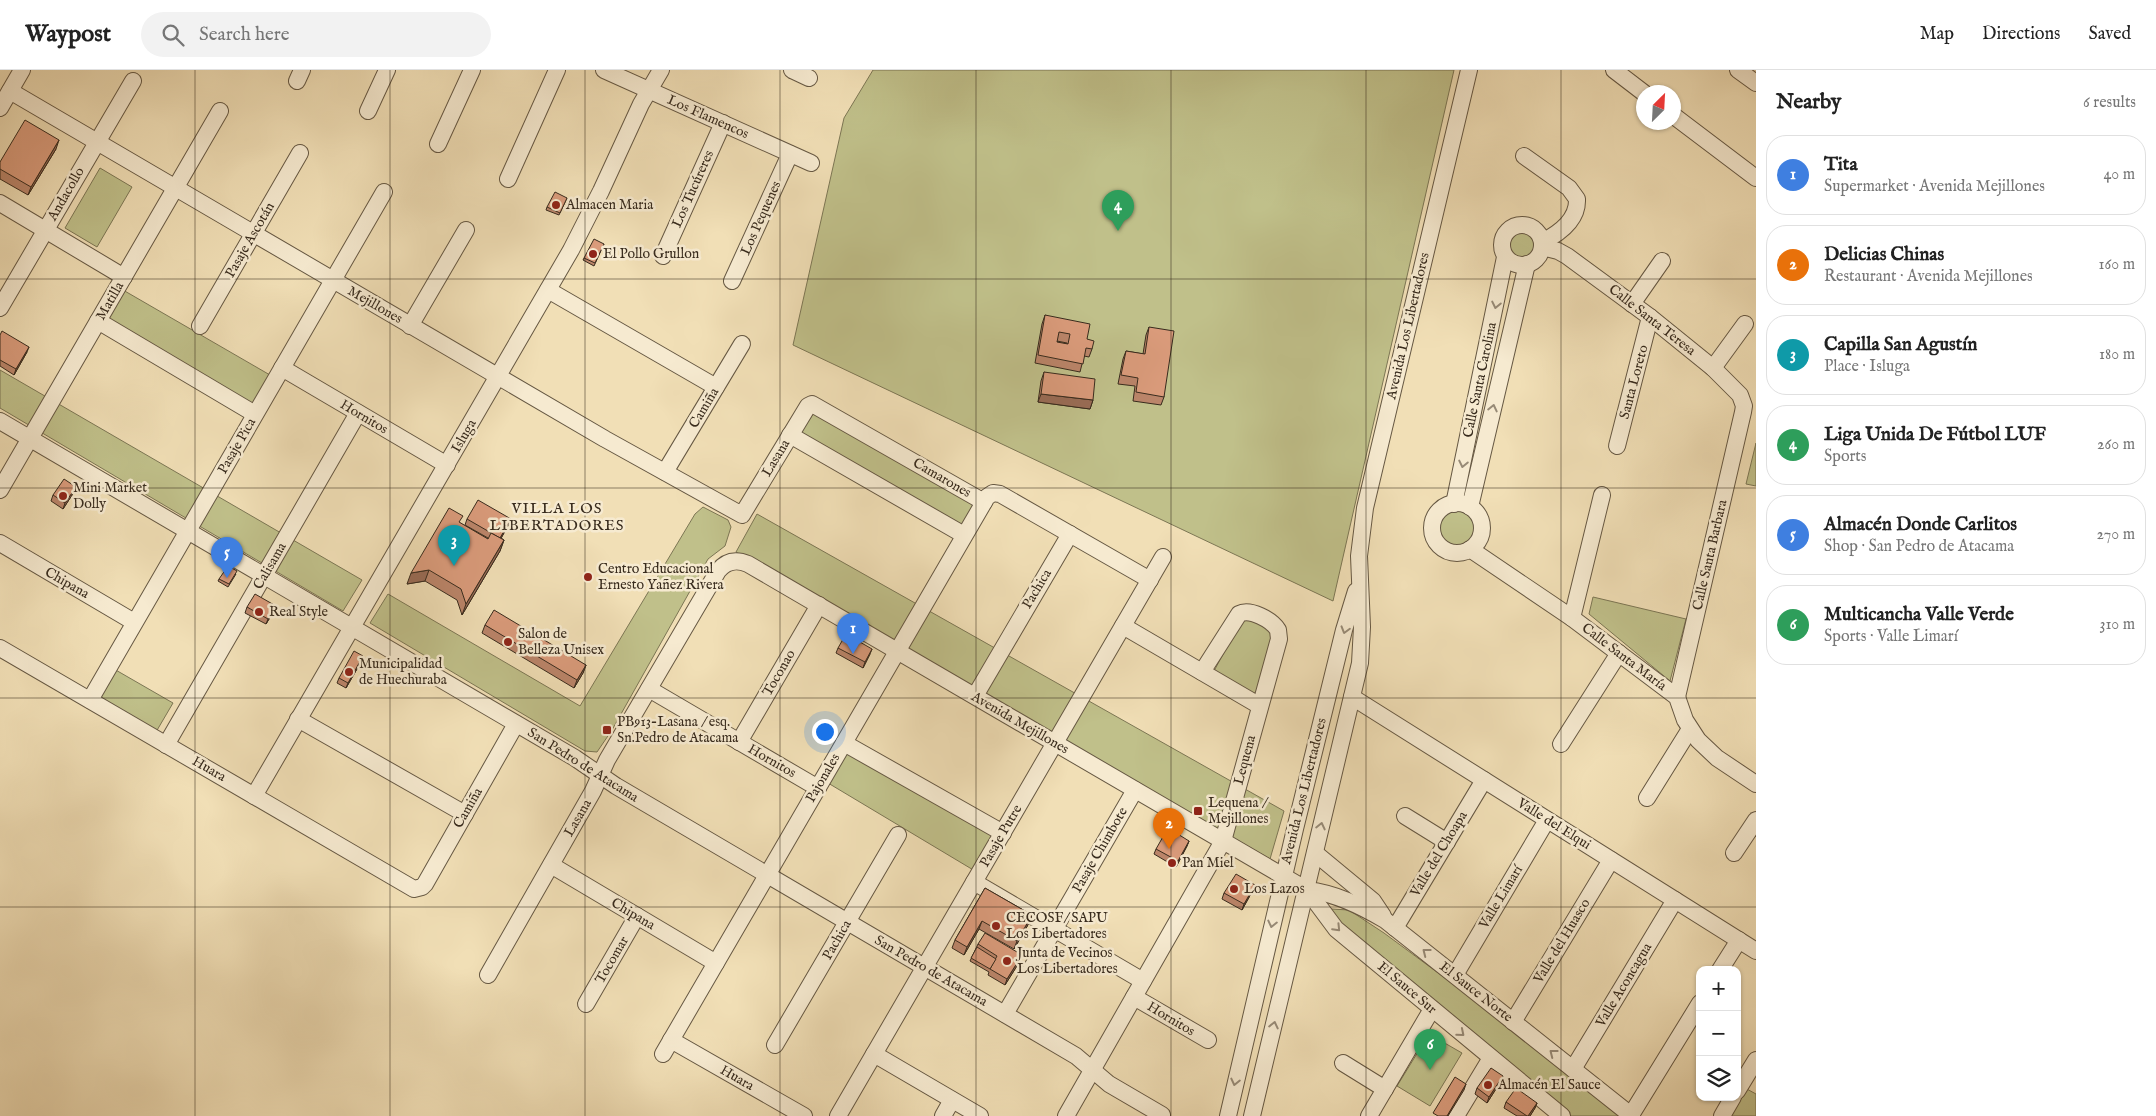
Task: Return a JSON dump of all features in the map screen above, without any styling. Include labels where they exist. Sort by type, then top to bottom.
[{"type":"street","points":[[0,108],[22,70]]},
{"type":"street","points":[[368,111],[386,70]]},
{"type":"street","points":[[438,144],[472,70]]},
{"type":"street","points":[[508,179],[557,70]]},
{"type":"street","name":"Los Flamencos","points":[[604,70],[811,163]]},
{"type":"street","name":"Isluga","points":[[254,796],[548,290],[590,214],[641,104],[661,70]]},
{"type":"street","points":[[792,70],[809,78]]},
{"type":"street","name":"Avenida Los Libertadores","points":[[1252,1116],[1360,663],[1359,556],[1365,508],[1469,70]]},
{"type":"street","points":[[1614,70],[1636,87]]},
{"type":"street","points":[[1738,70],[1756,84]]},
{"type":"street","name":"Andacollo","points":[[0,308],[132,81]]},
{"type":"street","name":"Mejillones","points":[[10,91],[605,439],[742,515]]},
{"type":"street","name":"Matilla","points":[[0,490],[220,111]]},
{"type":"street","points":[[1681,121],[1756,178]]},
{"type":"street","name":"Los Tucúreres","points":[[663,256],[723,123]]},
{"type":"street","name":"Pasaje Ascotán","points":[[200,326],[300,153]]},
{"type":"street","name":"Los Pequenes","points":[[732,282],[790,154]]},
{"type":"street","points":[[1524,156],[1572,191],[1577,199],[1575,211],[1561,231],[1542,245],[1537,258],[1527,264],[1515,264],[1505,257],[1501,244],[1511,227],[1518,225],[1531,227],[1536,231],[1542,245]]},
{"type":"street","name":"Pasaje Pica","points":[[90,700],[384,192]]},
{"type":"street","points":[[0,204],[124,276]]},
{"type":"street","points":[[410,326],[466,230]]},
{"type":"street","name":"Calle Santa Teresa","points":[[1542,245],[1567,256],[1650,317],[1713,368],[1740,395],[1744,406],[1750,413]]},
{"type":"street","name":"Calle Santa Carolina","points":[[1462,505],[1505,257]]},
{"type":"street","points":[[1632,304],[1662,261]]},
{"type":"street","name":"Calle Santa Carolina","points":[[1462,505],[1527,264]]},
{"type":"street","points":[[548,290],[716,387]]},
{"type":"street","name":"Santa Loreto","points":[[1617,446],[1650,317]]},
{"type":"street","points":[[98,321],[255,414]]},
{"type":"street","points":[[1713,368],[1745,324]]},
{"type":"street","name":"Camiña","points":[[665,472],[742,344]]},
{"type":"street","name":"Hornitos","points":[[282,368],[447,466]]},
{"type":"street","name":"Lasana","points":[[742,515],[808,406],[812,404]]},
{"type":"street","name":"Camarones","points":[[812,404],[984,502],[990,495],[1000,494],[1150,580]]},
{"type":"street","name":"Calisama","points":[[166,744],[358,413]]},
{"type":"street","name":"Calle Santa Barbara","points":[[1678,697],[1750,413]]},
{"type":"street","name":"San Pedro de Atacama","points":[[0,421],[1076,1056],[1109,1084],[1162,1115]]},
{"type":"street","points":[[790,435],[964,535]]},
{"type":"street","points":[[1572,618],[1602,495]]},
{"type":"street","name":"Pajonales","points":[[667,1047],[984,502]]},
{"type":"street","points":[[1462,505],[1480,520],[1482,528],[1476,544],[1470,550],[1454,553],[1447,551],[1435,540],[1432,524],[1435,517],[1446,506],[1462,505]]},
{"type":"street","name":"Pachica","points":[[974,696],[1070,534]]},
{"type":"street","name":"Chipana","points":[[0,543],[134,622]]},
{"type":"street","name":"Calle Santa María","points":[[1470,550],[1572,618],[1678,697],[1690,729],[1707,750],[1756,784]]},
{"type":"street","name":"Pasaje Putre","points":[[838,1116],[1163,557]]},
{"type":"street","name":"Lasana","points":[[488,974],[551,865],[648,689],[718,571],[731,562]]},
{"type":"street","name":"Avenida Mejillones","points":[[731,562],[748,564],[1306,890]]},
{"type":"street","name":"Avenida Los Libertadores","points":[[1228,1116],[1283,876],[1344,630],[1359,583]]},
{"type":"street","name":"Toconao","points":[[738,742],[819,605]]},
{"type":"street","name":"Lequena","points":[[1066,1116],[1223,841],[1279,639],[1278,630],[1272,623],[1247,611],[1238,614],[1202,672]]},
{"type":"street","points":[[1123,626],[1260,706]]},
{"type":"street","name":"Huara","points":[[0,648],[411,888],[418,889]]},
{"type":"street","points":[[1561,744],[1619,653]]},
{"type":"street","name":"Hornitos","points":[[648,689],[818,788]]},
{"type":"street","name":"Valle del Elqui","points":[[1352,697],[1756,951]]},
{"type":"street","points":[[298,719],[465,814]]},
{"type":"street","name":"Camiña","points":[[418,889],[425,884],[516,724]]},
{"type":"street","points":[[1647,798],[1690,729]]},
{"type":"street","points":[[844,743],[1003,833]]},
{"type":"street","name":"Valle del Choapa","points":[[1390,924],[1447,842],[1484,780]]},
{"type":"street","name":"Pasaje Chimbote","points":[[1005,1014],[1135,790]]},
{"type":"street","points":[[1404,816],[1447,842]]},
{"type":"street","name":"Valle Limarí","points":[[1455,975],[1547,820]]},
{"type":"street","points":[[1734,853],[1756,820]]},
{"type":"street","name":"Pachica","points":[[775,1045],[898,835]]},
{"type":"street","points":[[1315,853],[1373,901],[1390,924]]},
{"type":"street","name":"Valle del Huasco","points":[[1514,1022],[1611,860]]},
{"type":"street","name":"Chipana","points":[[551,865],[716,963]]},
{"type":"street","name":"Hornitos","points":[[974,882],[1144,980]]},
{"type":"street","name":"El Sauce Norte","points":[[1306,890],[1334,896],[1363,908],[1390,924],[1632,1115]]},
{"type":"street","name":"El Sauce Sur","points":[[1306,890],[1336,929],[1491,1058],[1552,1113]]},
{"type":"street","name":"Valle Aconcagua","points":[[1573,1069],[1675,900]]},
{"type":"street","name":"Tocomar","points":[[586,1004],[637,916]]},
{"type":"street","points":[[1723,966],[1739,940]]},
{"type":"street","name":"Hornitos","points":[[1134,997],[1208,1040]]},
{"type":"street","points":[[1369,1116],[1432,1009]]},
{"type":"street","points":[[1632,1115],[1696,1010]]},
{"type":"street","name":"Huara","points":[[667,1047],[804,1116]]},
{"type":"street","points":[[874,1054],[980,1116]]},
{"type":"street","points":[[1456,1116],[1491,1058]]},
{"type":"street","points":[[1741,1084],[1756,1060]]},
{"type":"street","points":[[1343,1063],[1385,1089]]},
{"type":"street","points":[[943,1116],[952,1100]]},
{"type":"street","points":[[1722,1116],[1731,1101]]},
{"type":"green space","points":[[873,70],[1454,70],[1333,601],[793,345],[844,118]]},
{"type":"green space","points":[[100,168],[132,187],[97,247],[65,228]]},
{"type":"green space","points":[[1521,231],[1531,235],[1535,245],[1531,255],[1521,259],[1511,255],[1507,245],[1511,235]]},
{"type":"green space","points":[[123,290],[270,375],[251,408],[104,323]]},
{"type":"green space","points":[[0,370],[362,580],[343,611],[0,408]]},
{"type":"green space","points":[[814,413],[975,502],[967,524],[961,524],[806,437],[801,431]]},
{"type":"green space","points":[[1756,443],[1756,486],[1746,484]]},
{"type":"green space","points":[[703,507],[728,520],[731,527],[725,546],[708,559],[612,730],[597,752],[585,751],[370,623],[388,594],[580,706],[695,514]]},
{"type":"green space","points":[[1461,508],[1468,511],[1474,517],[1477,528],[1476,536],[1468,545],[1461,548],[1453,548],[1446,545],[1438,536],[1437,524],[1440,517],[1449,509]]},
{"type":"green space","points":[[757,514],[1284,811],[1270,859],[736,552]]},
{"type":"green space","points":[[1593,597],[1686,619],[1670,681],[1589,614]]},
{"type":"green space","points":[[1243,617],[1266,626],[1271,632],[1271,640],[1258,689],[1255,693],[1251,693],[1214,671]]},
{"type":"green space","points":[[114,669],[173,703],[156,732],[98,697]]},
{"type":"green space","points":[[851,752],[991,833],[992,840],[975,871],[828,783],[845,753]]},
{"type":"green space","points":[[1331,909],[1349,910],[1384,933],[1506,1023],[1620,1116],[1569,1116],[1339,927]]},
{"type":"green space","points":[[1429,1034],[1462,1053],[1430,1106],[1397,1086]]},
{"type":"green space","points":[[1745,1088],[1756,1094],[1756,1116],[1727,1116],[1737,1101],[1741,1101],[1741,1094]]},
{"type":"building","points":[[25,120],[59,140],[31,187],[0,169],[0,162]]},
{"type":"building","name":"Almacen Maria","points":[[555,192],[567,198],[560,213],[547,207]]},
{"type":"building","name":"El Pollo Grullon","points":[[594,239],[604,244],[595,263],[584,258]]},
{"type":"building","points":[[1045,315],[1090,324],[1087,339],[1094,341],[1092,349],[1086,348],[1083,364],[1038,355]],"holes":[[[1059,332],[1070,334],[1068,344],[1057,342]]]},
{"type":"building","points":[[1149,327],[1174,331],[1164,397],[1136,392],[1138,378],[1121,375],[1126,351],[1145,354]]},
{"type":"building","points":[[2,331],[29,347],[16,369],[0,360],[0,335]]},
{"type":"building","points":[[1044,372],[1095,379],[1093,400],[1041,394]]},
{"type":"building","points":[[64,479],[76,487],[65,503],[53,495]]},
{"type":"building","points":[[478,500],[511,519],[500,538],[467,519]]},
{"type":"building","points":[[449,508],[463,516],[459,522],[488,539],[491,533],[504,540],[466,604],[461,589],[429,570],[411,573]]},
{"type":"building","points":[[228,566],[237,571],[229,584],[219,579]]},
{"type":"building","points":[[255,594],[276,606],[268,619],[247,607]]},
{"type":"building","points":[[494,610],[586,665],[577,680],[485,625]]},
{"type":"building","points":[[846,634],[872,649],[865,662],[838,648]]},
{"type":"building","name":"Municipalidad de Huechuraba","points":[[354,651],[363,656],[348,683],[339,678]]},
{"type":"building","points":[[1168,828],[1189,841],[1178,861],[1156,849]]},
{"type":"building","points":[[1236,874],[1255,885],[1244,904],[1224,893]]},
{"type":"building","name":"CECOSF/ SAPU Los Libertadores","points":[[985,888],[1032,915],[1017,941],[982,921],[967,947],[955,940]]},
{"type":"building","name":"Junta de Vecinos Los Libertadores","points":[[985,933],[1022,955],[1007,979],[990,969],[997,956],[978,944]]},
{"type":"building","points":[[977,947],[996,959],[990,969],[971,958]]},
{"type":"building","points":[[1491,1068],[1503,1076],[1489,1097],[1477,1088]]},
{"type":"building","points":[[1455,1077],[1466,1084],[1447,1116],[1438,1116],[1433,1113]]},
{"type":"building","points":[[1516,1088],[1537,1103],[1528,1116],[1506,1102]]},
{"type":"place","name":"Almacen Maria","points":[[556,205]]},
{"type":"place","name":"Liga Unida De Fútbol LUF","points":[[1118,231]]},
{"type":"place","name":"El Pollo Grullon","points":[[593,254]]},
{"type":"place","name":"Mini Market Dolly","points":[[63,496]]},
{"type":"place","name":"Capilla San Agustín","points":[[454,566]]},
{"type":"place","name":"Centro Educacional Ernesto Yañez Rivera","points":[[588,577]]},
{"type":"place","name":"Almacén Donde Carlitos","points":[[227,578]]},
{"type":"place","name":"Real Style","points":[[259,612]]},
{"type":"place","name":"Salon de Belleza Unisex","points":[[508,642]]},
{"type":"place","name":"Tita","points":[[853,654]]},
{"type":"place","name":"Municipalidad de Huechuraba","points":[[349,672]]},
{"type":"place","name":"PB913-Lasana / esq. Sn.Pedro de Atacama","points":[[607,730]]},
{"type":"place","name":"Lequena / Mejillones","points":[[1198,811]]},
{"type":"place","name":"Delicias Chinas","points":[[1169,849]]},
{"type":"place","name":"Pan Miel","points":[[1172,863]]},
{"type":"place","name":"Los Lazos","points":[[1234,889]]},
{"type":"place","name":"CECOSF/ SAPU Los Libertadores","points":[[996,926]]},
{"type":"place","name":"Junta de Vecinos Los Libertadores","points":[[1007,961]]},
{"type":"place","name":"Multicancha Valle Verde","points":[[1430,1070]]},
{"type":"place","name":"Almacén El Sauce","points":[[1488,1085]]},
{"type":"district","name":"VILLA LOS LIBERTADORES","points":[[557,516]]}]
